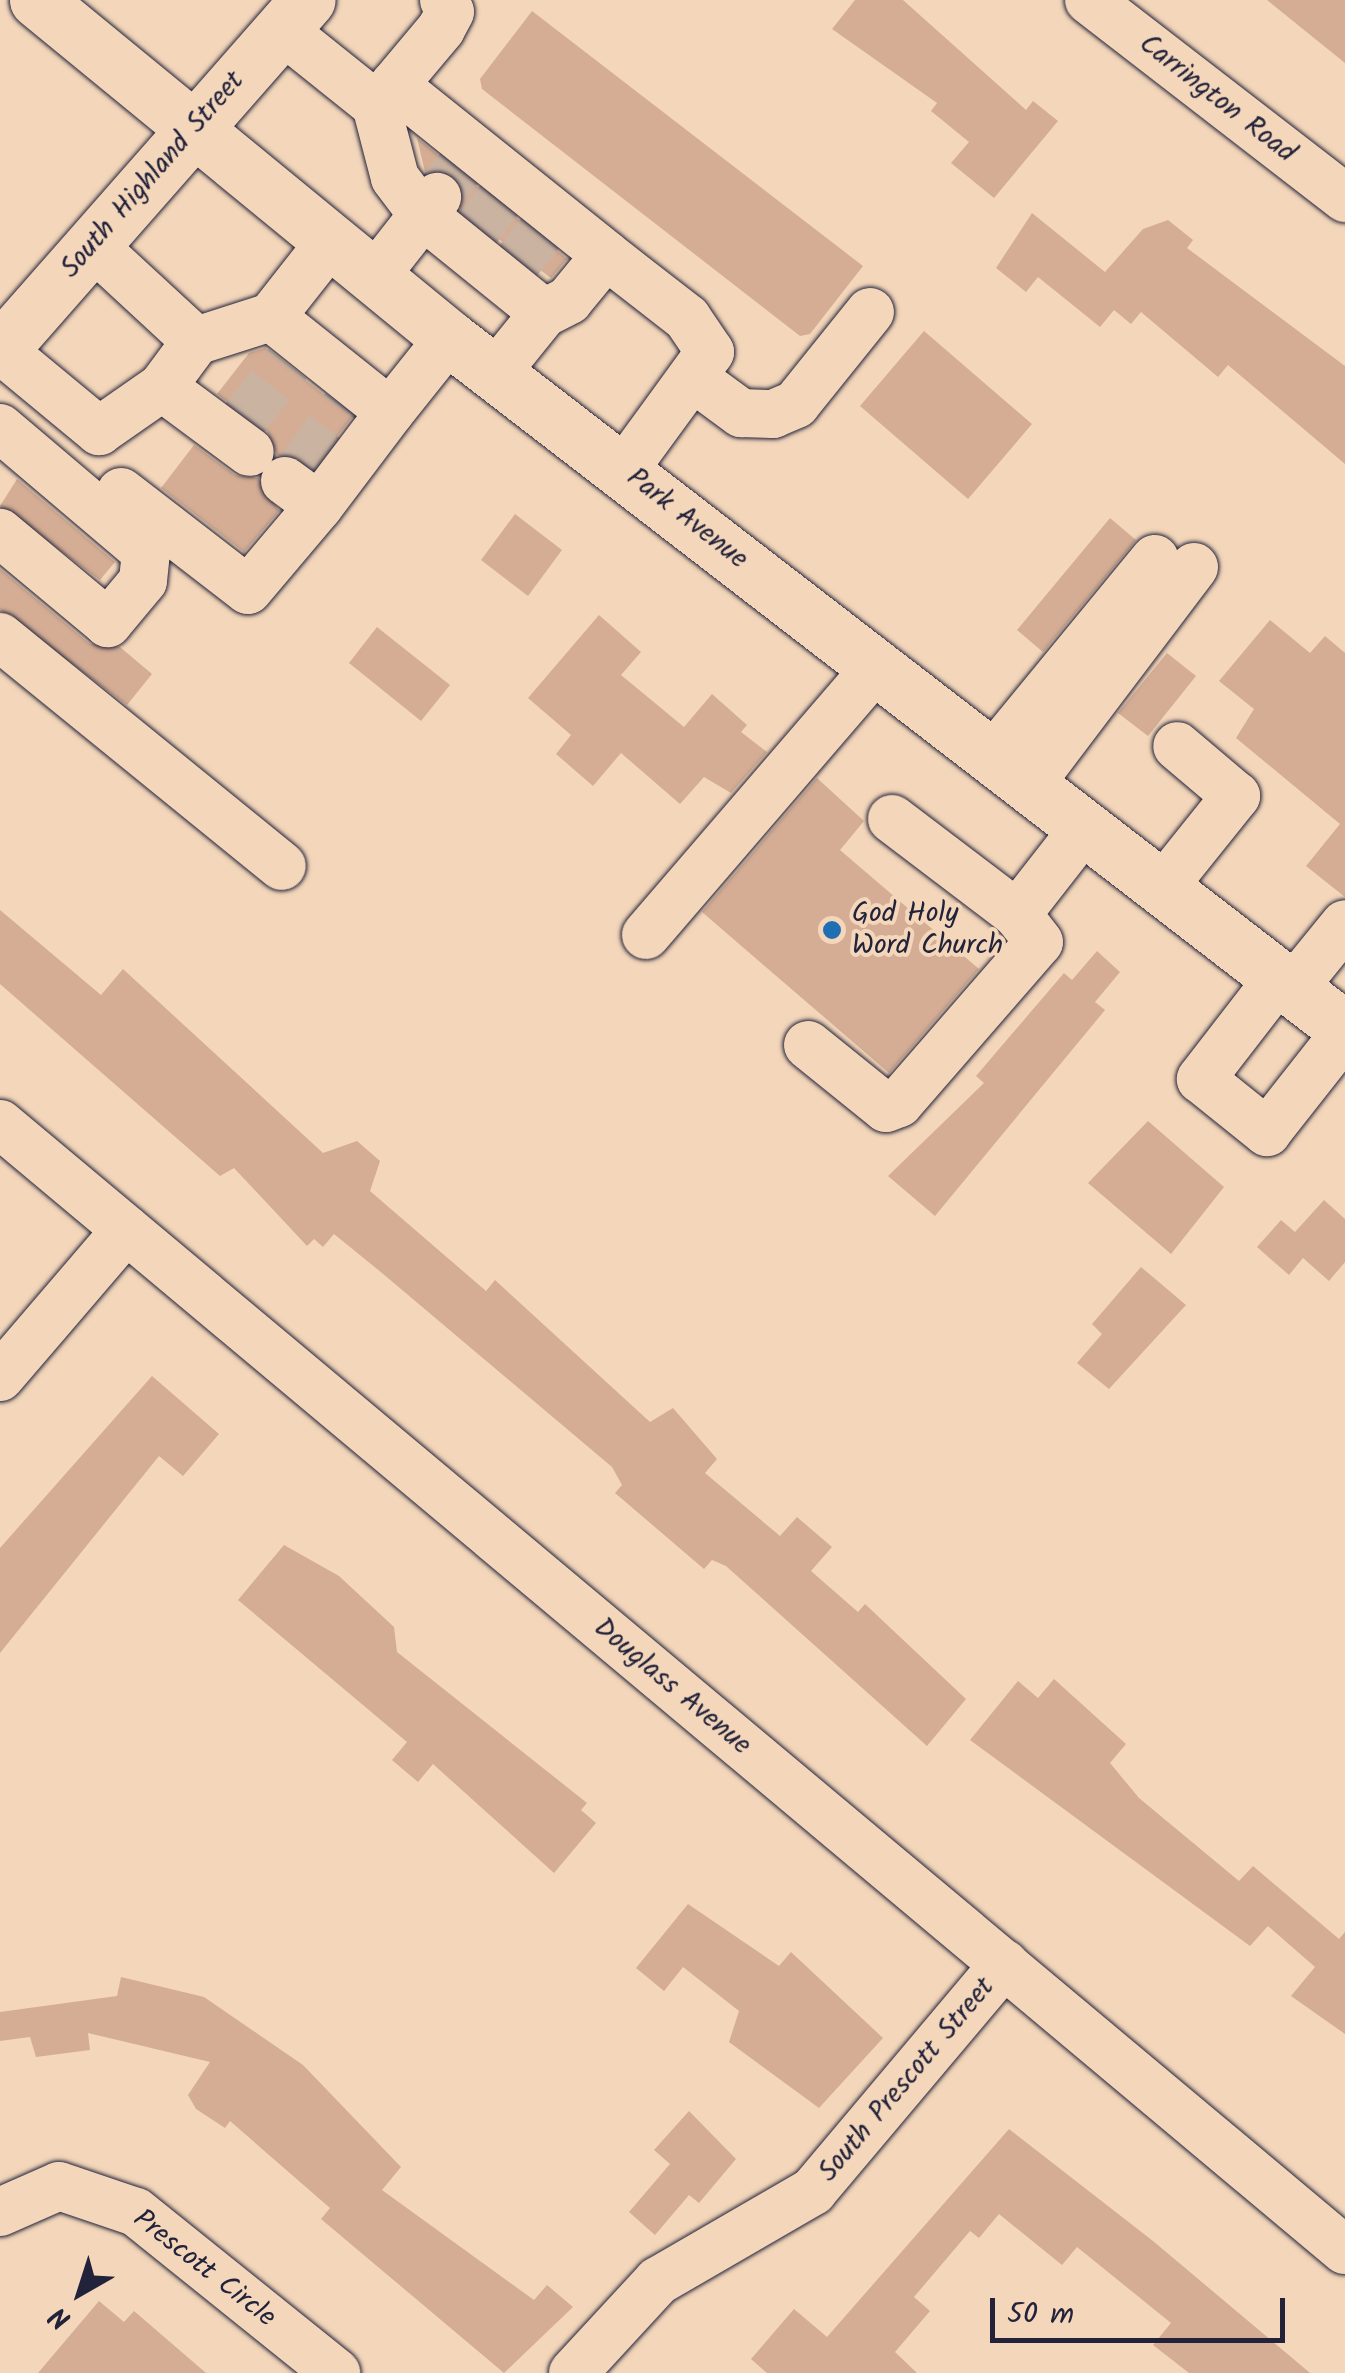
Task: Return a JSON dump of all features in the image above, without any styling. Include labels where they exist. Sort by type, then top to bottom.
[{"type":"main road","name":"Park Avenue","points":[[37,0],[190,133],[449,338],[1345,1031]]},
{"type":"main road","name":"South Highland Street","points":[[0,350],[294,14]]},
{"type":"street","points":[[444,0],[450,12],[441,29],[385,95],[395,178],[449,181],[531,245],[544,312]]},
{"type":"street","name":"Carrington Road","points":[[1089,0],[1345,198]]},
{"type":"street","points":[[294,14],[385,95],[449,181],[489,213],[531,245],[606,254],[687,318],[710,352],[696,380],[624,470]]},
{"type":"street","points":[[374,276],[449,181]]},
{"type":"street","points":[[287,341],[330,242]]},
{"type":"street","points":[[92,245],[196,341],[287,341],[365,402]]},
{"type":"street","points":[[496,371],[544,312],[569,300],[606,254]]},
{"type":"street","points":[[696,380],[742,413],[773,414],[796,404],[870,312]]},
{"type":"street","points":[[196,341],[162,387],[99,431],[94,471],[248,590],[274,465],[449,338]]},
{"type":"street","points":[[0,350],[99,431]]},
{"type":"street","points":[[162,387],[274,465]]},
{"type":"street","points":[[0,428],[146,552],[143,582],[108,623],[0,533]]},
{"type":"street","points":[[1011,770],[1175,563]]},
{"type":"street","points":[[0,637],[282,866]]},
{"type":"street","points":[[646,935],[877,666]]},
{"type":"street","points":[[1162,888],[1236,796],[1177,746]]},
{"type":"street","points":[[808,1044],[886,1108],[899,1103],[1039,942],[1017,914],[892,819]]},
{"type":"street","points":[[1017,914],[1085,827]]},
{"type":"street","points":[[1345,924],[1286,983],[1201,1080],[1267,1132],[1345,1031]]},
{"type":"street","name":"Douglass Avenue","points":[[0,1124],[1345,2250]]},
{"type":"street","points":[[0,1377],[126,1230]]},
{"type":"street","name":"South Prescott Street","points":[[573,2373],[658,2281],[814,2191],[1004,1964]]},
{"type":"street","name":"Prescott Circle","points":[[0,2212],[59,2186],[136,2212],[336,2373]]},
{"type":"building","points":[[855,0],[903,0],[1026,110],[1033,101],[1058,121],[994,198],[951,163],[969,142],[931,111],[937,103],[832,29]]},
{"type":"building","points":[[1267,0],[1345,0],[1345,63]]},
{"type":"building","points":[[532,11],[863,266],[810,334],[800,336],[482,89],[480,79]]},
{"type":"building","points":[[417,138],[567,259],[551,278],[460,210],[462,186],[442,170],[425,172]]},
{"type":"building","points":[[1032,213],[1105,272],[1143,229],[1168,220],[1193,240],[1187,248],[1345,366],[1345,464],[1228,365],[1218,377],[1141,312],[1131,324],[1114,310],[1100,327],[1038,277],[1026,292],[996,268]]},
{"type":"building","points":[[924,331],[1032,424],[968,499],[860,406]]},
{"type":"building","points":[[265,348],[352,417],[313,468],[277,455],[267,431],[217,394],[249,353]]},
{"type":"building","points":[[194,445],[235,475],[258,478],[279,511],[244,552],[161,488]]},
{"type":"building","points":[[17,479],[115,562],[100,580],[0,506]]},
{"type":"building","points":[[515,514],[562,550],[528,596],[481,560]]},
{"type":"building","points":[[1110,518],[1136,540],[1043,652],[1017,630]]},
{"type":"building","points":[[0,569],[90,644],[120,647],[152,674],[127,705],[0,610]]},
{"type":"building","points":[[599,615],[641,652],[621,675],[684,727],[712,694],[747,725],[741,732],[767,752],[731,793],[704,777],[680,804],[621,753],[593,786],[556,754],[571,735],[528,698]]},
{"type":"building","points":[[1270,620],[1310,653],[1325,636],[1345,653],[1345,897],[1306,866],[1340,824],[1236,738],[1254,709],[1219,681]]},
{"type":"building","points":[[377,627],[450,685],[421,721],[349,663]]},
{"type":"building","points":[[1167,653],[1196,676],[1148,736],[1118,713]]},
{"type":"building","points":[[817,778],[864,821],[840,850],[979,969],[889,1073],[702,912]]},
{"type":"building","points":[[0,910],[101,995],[123,969],[323,1153],[357,1141],[380,1161],[370,1191],[486,1291],[495,1280],[650,1422],[673,1408],[717,1459],[705,1473],[780,1536],[797,1517],[832,1547],[811,1571],[858,1612],[865,1604],[966,1699],[927,1746],[726,1566],[712,1560],[704,1569],[615,1493],[622,1485],[612,1467],[382,1273],[334,1234],[323,1247],[314,1239],[307,1246],[234,1168],[220,1176],[0,984]]},
{"type":"building","points":[[1097,951],[1120,972],[1095,1002],[1105,1010],[935,1216],[888,1176],[984,1083],[976,1076],[1064,973],[1072,980]]},
{"type":"building","points":[[1148,1121],[1224,1187],[1171,1254],[1088,1183]]},
{"type":"building","points":[[1324,1200],[1345,1219],[1345,1262],[1329,1281],[1303,1258],[1289,1275],[1257,1247],[1281,1220],[1295,1232]]},
{"type":"building","points":[[1141,1267],[1186,1305],[1109,1389],[1077,1363],[1102,1334],[1092,1324]]},
{"type":"building","points":[[152,1376],[219,1434],[183,1476],[159,1456],[0,1653],[0,1548]]},
{"type":"building","points":[[284,1545],[339,1576],[394,1627],[397,1652],[587,1803],[581,1810],[596,1823],[554,1873],[433,1764],[418,1782],[392,1760],[407,1742],[238,1600]]},
{"type":"building","points":[[1054,1679],[1126,1744],[1110,1763],[1139,1798],[1239,1881],[1253,1866],[1339,1939],[1345,1932],[1345,2034],[1291,1996],[1315,1967],[1268,1926],[1250,1946],[970,1740],[1018,1681],[1038,1698]]},
{"type":"building","points":[[688,1904],[779,1966],[791,1952],[883,2038],[819,2108],[729,2042],[739,2011],[683,1967],[664,1991],[636,1968]]},
{"type":"building","points":[[121,1977],[204,1997],[303,2065],[401,2167],[382,2190],[534,2300],[547,2285],[573,2307],[504,2373],[321,2219],[330,2208],[230,2121],[225,2128],[196,2109],[188,2095],[210,2062],[88,2033],[90,2050],[36,2057],[30,2037],[0,2041],[0,2012],[117,1996]]},
{"type":"building","points":[[689,2111],[736,2159],[699,2203],[689,2195],[655,2235],[629,2212],[670,2164],[654,2150]]},
{"type":"building","points":[[1009,2129],[1153,2241],[1310,2373],[1189,2373],[1153,2345],[1171,2323],[1077,2247],[1062,2265],[999,2214],[979,2238],[970,2231],[914,2297],[930,2311],[895,2352],[917,2373],[767,2373],[751,2359],[794,2309],[827,2337]]},
{"type":"building","points":[[99,2301],[124,2322],[134,2311],[206,2373],[38,2373]]},
{"type":"tunnel","points":[[437,197],[464,162]]},
{"type":"tunnel","points":[[477,229],[504,194]]},
{"type":"tunnel","points":[[518,261],[546,226]]},
{"type":"tunnel","points":[[241,423],[287,364]]},
{"type":"tunnel","points":[[301,469],[345,407]]},
{"type":"place","name":"God Holy Word Church","points":[[832,930]]}]
